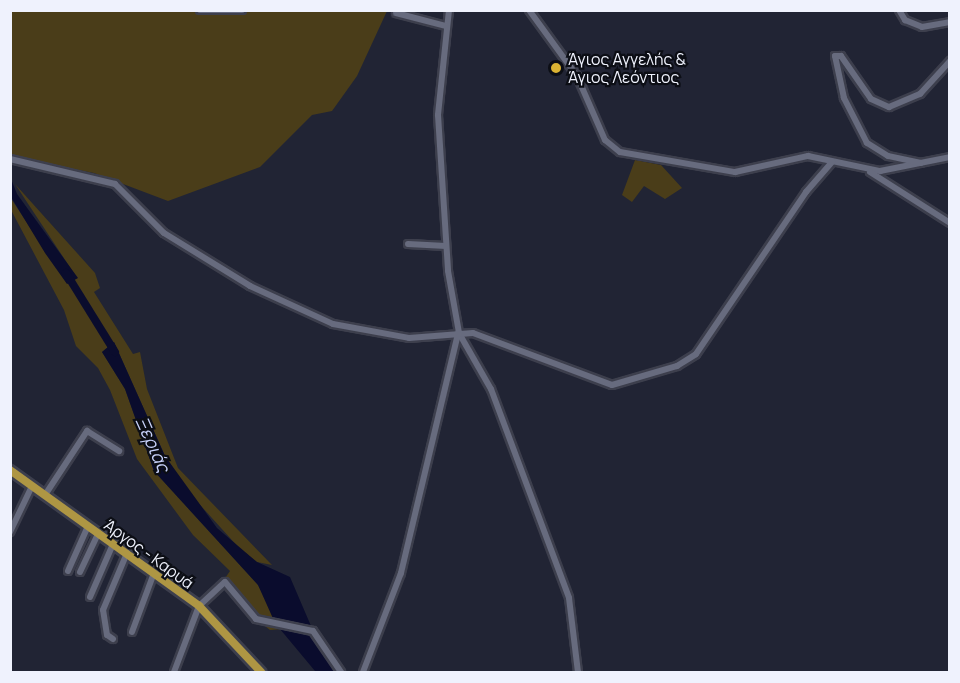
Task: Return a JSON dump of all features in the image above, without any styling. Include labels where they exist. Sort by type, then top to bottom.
[{"type":"main road","name":"Άργος - Καρυά","points":[[11,471],[199,606],[261,672]]},
{"type":"street","points":[[200,10],[242,10]]},
{"type":"street","points":[[449,10],[438,99],[446,246],[459,333],[491,390],[569,598],[578,672]]},
{"type":"street","points":[[529,10],[577,76],[605,140],[620,152],[718,172],[750,171],[808,156],[867,170],[950,223]]},
{"type":"street","points":[[899,10],[905,20],[922,27],[950,22]]},
{"type":"street","points":[[396,13],[446,27]]},
{"type":"street","points":[[921,163],[888,156],[867,143],[844,98],[835,56],[842,56],[871,99],[889,107],[920,94],[950,61]]},
{"type":"street","points":[[867,170],[950,157]]},
{"type":"street","points":[[10,159],[81,172],[115,184],[160,231],[243,283],[333,324],[409,338],[459,333],[480,335],[604,384],[677,366],[711,336],[806,192],[832,162]]},
{"type":"street","points":[[408,244],[446,246]]},
{"type":"street","points":[[363,672],[401,573],[459,333]]},
{"type":"street","points":[[45,495],[87,431],[119,452]]},
{"type":"street","points":[[10,532],[32,486]]},
{"type":"street","points":[[68,571],[88,526]]},
{"type":"street","points":[[80,572],[98,534]]},
{"type":"street","points":[[90,597],[113,544]]},
{"type":"street","points":[[113,639],[107,635],[103,609],[127,553]]},
{"type":"street","points":[[132,632],[154,573]]},
{"type":"street","points":[[174,672],[199,606],[221,584],[228,583],[256,619],[313,631],[341,672]]},
{"type":"shaded area","points":[[11,11],[387,11],[357,76],[332,111],[312,115],[260,167],[168,201],[94,173],[11,157]]},
{"type":"shaded area","points":[[635,160],[661,165],[682,188],[665,199],[644,186],[632,202],[622,195]]},
{"type":"shaded area","points":[[15,184],[95,273],[100,288],[94,292],[133,354],[140,352],[147,389],[178,468],[272,565],[257,562],[240,549],[192,496],[165,456],[114,342],[102,352],[125,389],[154,471],[258,585],[283,629],[270,630],[256,619],[233,586],[221,584],[230,571],[193,535],[137,459],[110,390],[98,368],[76,346],[64,310],[11,210],[10,197],[67,283],[77,278]]},
{"type":"water","points":[[11,179],[17,194],[78,278],[67,284],[45,253],[11,197]]},
{"type":"water","points":[[114,342],[165,456],[217,528],[257,562],[290,577],[320,647],[338,672],[315,671],[275,623],[258,585],[154,471],[125,389],[102,352]]},
{"type":"waterway","name":"Ξεριάς","points":[[66,273],[115,352]]},
{"type":"place","name":"Άγιος Αγγελής & Άγιος Λεόντιος","points":[[556,68]]}]
